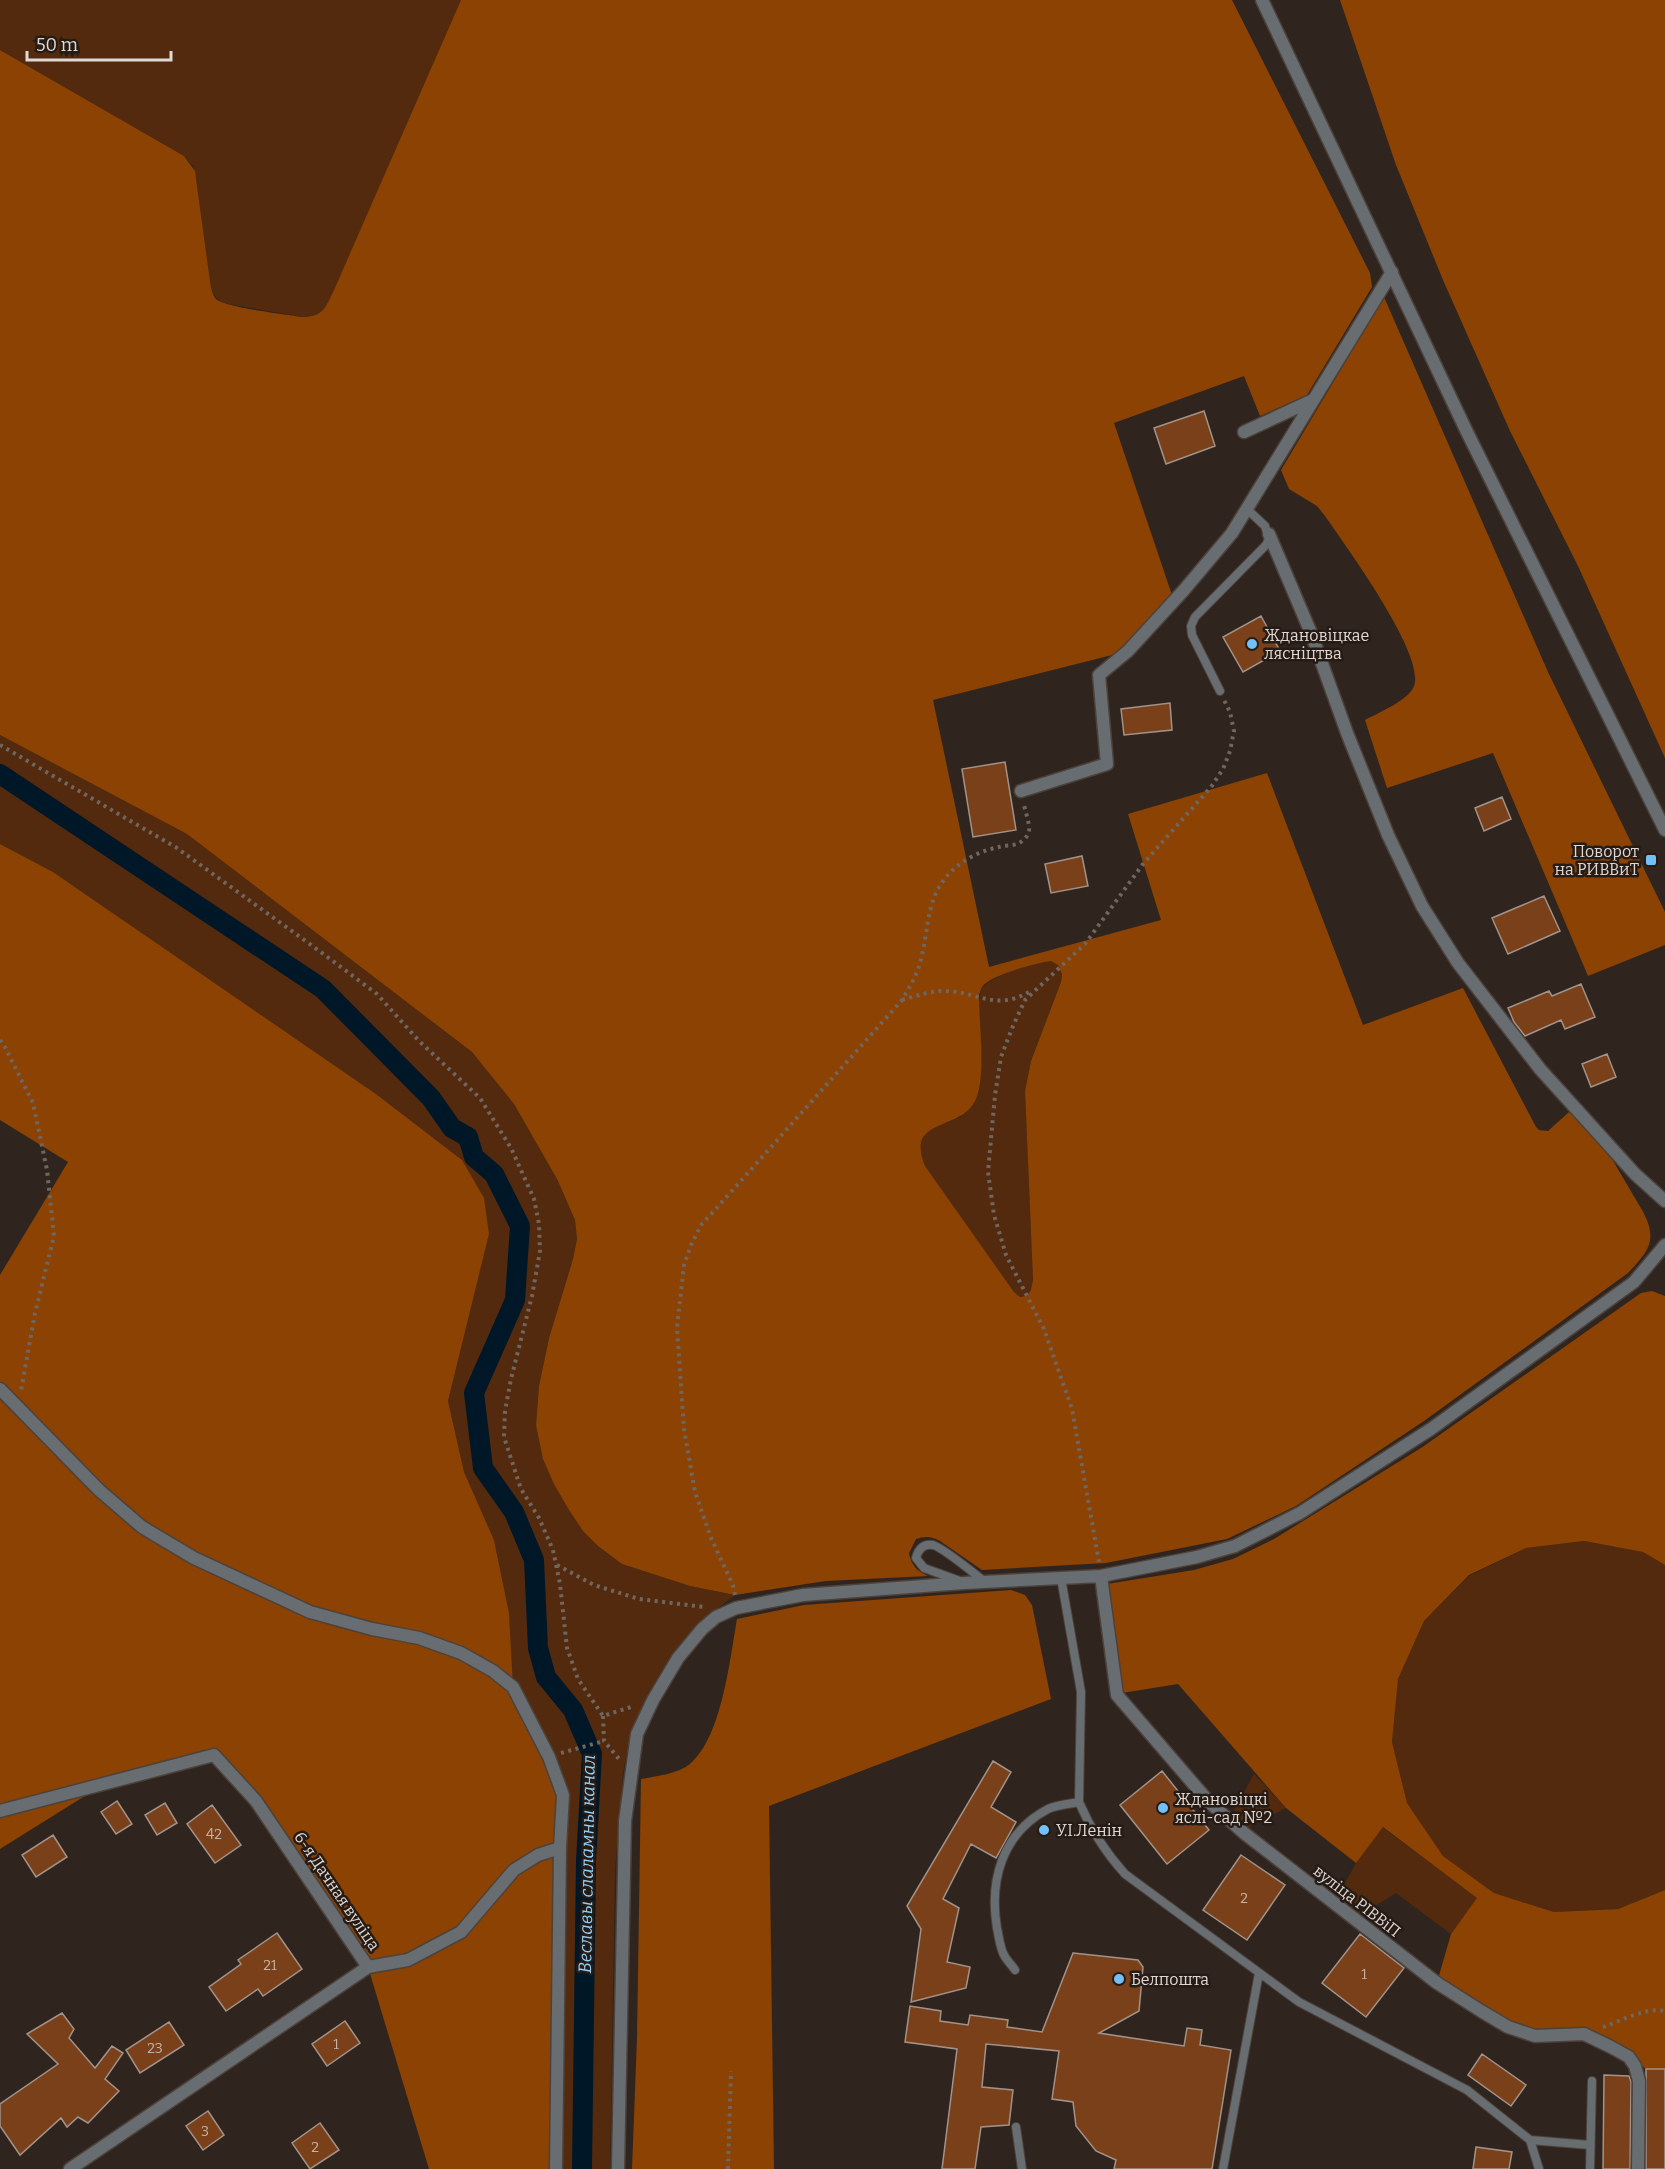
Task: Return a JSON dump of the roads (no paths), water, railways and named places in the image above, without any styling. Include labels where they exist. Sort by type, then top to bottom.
[{"type":"street","points":[[1262,0],[1466,430],[1665,830]]},
{"type":"street","points":[[1021,791],[1107,764],[1099,675],[1128,651],[1232,533],[1392,272]]},
{"type":"street","points":[[1244,432],[1314,400]]},
{"type":"street","points":[[1269,534],[1311,633],[1371,794],[1422,906],[1458,963],[1540,1069],[1635,1174],[1665,1201]]},
{"type":"street","points":[[618,2169],[625,1821],[630,1773],[637,1734],[653,1700],[678,1658],[702,1629],[716,1617],[736,1608],[803,1595],[1101,1575],[1197,1557],[1236,1546],[1300,1513],[1431,1429],[1634,1282],[1665,1245]]},
{"type":"street","points":[[0,1389],[99,1490],[142,1527],[194,1558],[310,1612],[372,1629],[419,1638],[461,1653],[493,1671],[513,1687],[549,1757],[563,1795],[556,2169]]},
{"type":"street","name":"вуліца РІВВіП","points":[[1101,1575],[1117,1695],[1209,1802],[1244,1833],[1437,1983],[1481,2011],[1508,2027],[1535,2036],[1584,2034],[1623,2053],[1633,2061],[1639,2081],[1638,2169]]},
{"type":"street","name":"6-я Дачная вуліца","points":[[0,1811],[214,1755],[256,1801],[368,1967],[70,2169]]},
{"type":"street","points":[[368,1967],[408,1960],[460,1932],[513,1870],[538,1855],[561,1848]]},
{"type":"lane","points":[[1220,691],[1195,642],[1191,626],[1196,617],[1266,545],[1269,539],[1265,526],[1247,509]]},
{"type":"lane","points":[[964,1583],[921,1566],[916,1558],[920,1548],[926,1545],[936,1546],[985,1582]]},
{"type":"lane","points":[[1061,1578],[1081,1692],[1079,1802],[1096,1837],[1107,1854],[1125,1874],[1299,2002],[1467,2090],[1530,2140],[1590,2145]]},
{"type":"lane","points":[[1015,1970],[1003,1955],[995,1915],[998,1867],[1009,1846],[1034,1819],[1048,1809],[1079,1802]]},
{"type":"lane","points":[[1223,2169],[1258,1973]]},
{"type":"lane","points":[[1590,2169],[1592,2081]]},
{"type":"lane","points":[[1016,2127],[1022,2169]]},
{"type":"lane","points":[[1530,2140],[1539,2169]]},
{"type":"waterway","name":"Веславы слаламны канал","points":[[0,774],[323,989],[431,1098],[452,1128],[468,1137],[474,1157],[494,1174],[520,1226],[515,1300],[474,1393],[483,1468],[514,1512],[534,1560],[538,1648],[546,1677],[573,1710],[592,1754],[586,1861],[582,2169]]},
{"type":"place","name":"Ждановіцкае лясніцтва","points":[[1252,644]]},
{"type":"place","name":"Поворот на РИВВиТ","points":[[1651,860]]},
{"type":"place","name":"Ждановіцкі яслі-сад №2","points":[[1163,1808]]},
{"type":"place","name":"У.І.Ленін","points":[[1044,1830]]},
{"type":"place","name":"Белпошта","points":[[1119,1979]]}]
